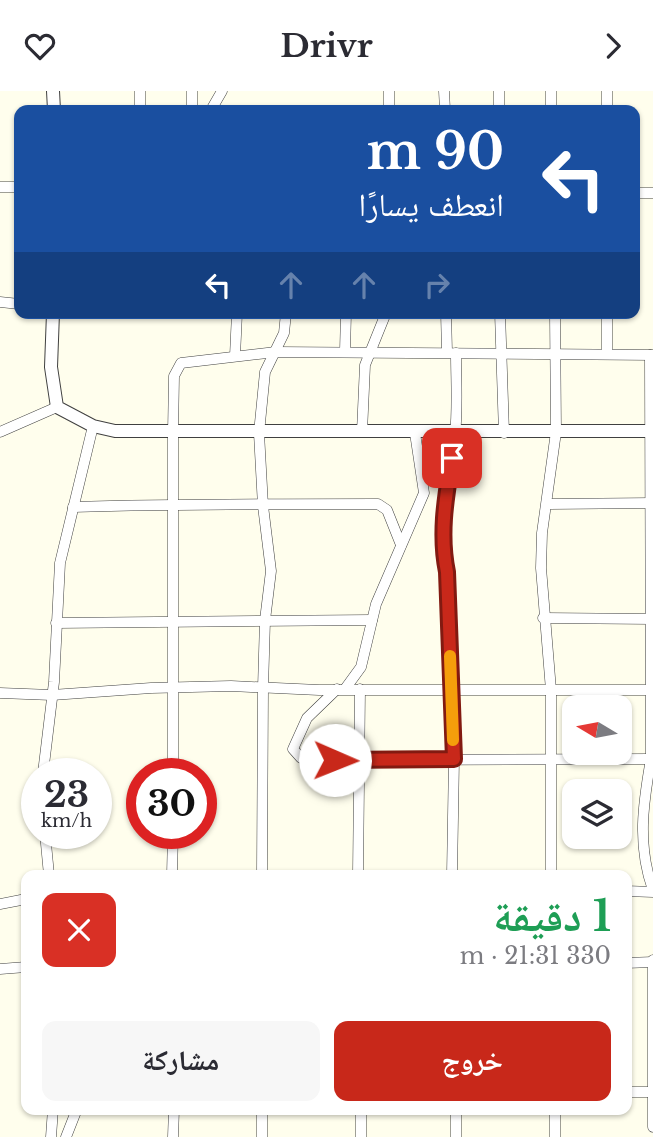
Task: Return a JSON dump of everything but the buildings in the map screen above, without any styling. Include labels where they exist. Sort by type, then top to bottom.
[{"type":"street","points":[[53,319],[51,367],[57,407]]},
{"type":"street","points":[[235,356],[237,319]]},
{"type":"street","points":[[262,870],[265,620],[271,571],[262,506],[260,433],[265,372],[276,352],[286,319]]},
{"type":"street","points":[[345,351],[346,319]]},
{"type":"street","points":[[362,432],[368,351],[383,319]]},
{"type":"street","points":[[447,319],[455,433],[443,515],[454,759],[452,870]]},
{"type":"street","points":[[500,319],[504,433]]},
{"type":"street","points":[[551,870],[551,689],[542,618],[542,533],[549,504],[556,432],[555,319]]},
{"type":"street","points":[[607,319],[607,354]]},
{"type":"street","points":[[173,758],[174,376],[181,363],[276,352],[652,355],[652,759],[642,807],[642,843],[646,870],[653,891],[632,891]]},
{"type":"street","points":[[57,407],[93,425],[115,432],[652,431]]},
{"type":"street","points":[[0,432],[57,407]]},
{"type":"street","points":[[45,758],[52,695],[60,563],[93,425]]},
{"type":"street","points":[[415,433],[425,480],[424,493],[419,511],[401,545],[372,620],[361,667],[341,689],[307,717],[293,749],[301,758],[310,759],[652,759]]},
{"type":"street","points":[[73,507],[378,503],[387,510],[401,545]]},
{"type":"street","points":[[549,504],[651,503]]},
{"type":"street","points":[[542,618],[652,619]]},
{"type":"street","points":[[56,623],[372,620]]},
{"type":"street","points":[[0,693],[52,695],[173,688],[652,689]]},
{"type":"street","points":[[358,870],[360,689]]},
{"type":"street","points":[[47,849],[49,870]]},
{"type":"street","points":[[173,849],[173,870]]},
{"type":"street","points":[[0,904],[21,900]]},
{"type":"street","points":[[632,963],[653,961],[653,1127]]},
{"type":"street","points":[[0,969],[21,967]]},
{"type":"street","points":[[632,1092],[653,1092]]},
{"type":"street","points":[[51,1137],[53,1115]]},
{"type":"street","points":[[66,1137],[75,1115]]},
{"type":"street","points":[[173,1137],[174,1115]]},
{"type":"street","points":[[262,1115],[262,1137]]},
{"type":"street","points":[[360,1115],[361,1137]]},
{"type":"street","points":[[456,1115],[456,1137]]},
{"type":"street","points":[[555,1115],[555,1137]]},
{"type":"slow traffic","points":[[450,656],[453,740]]},
{"type":"route","points":[[335,760],[454,759],[447,572],[443,546],[443,515],[452,458]]}]
